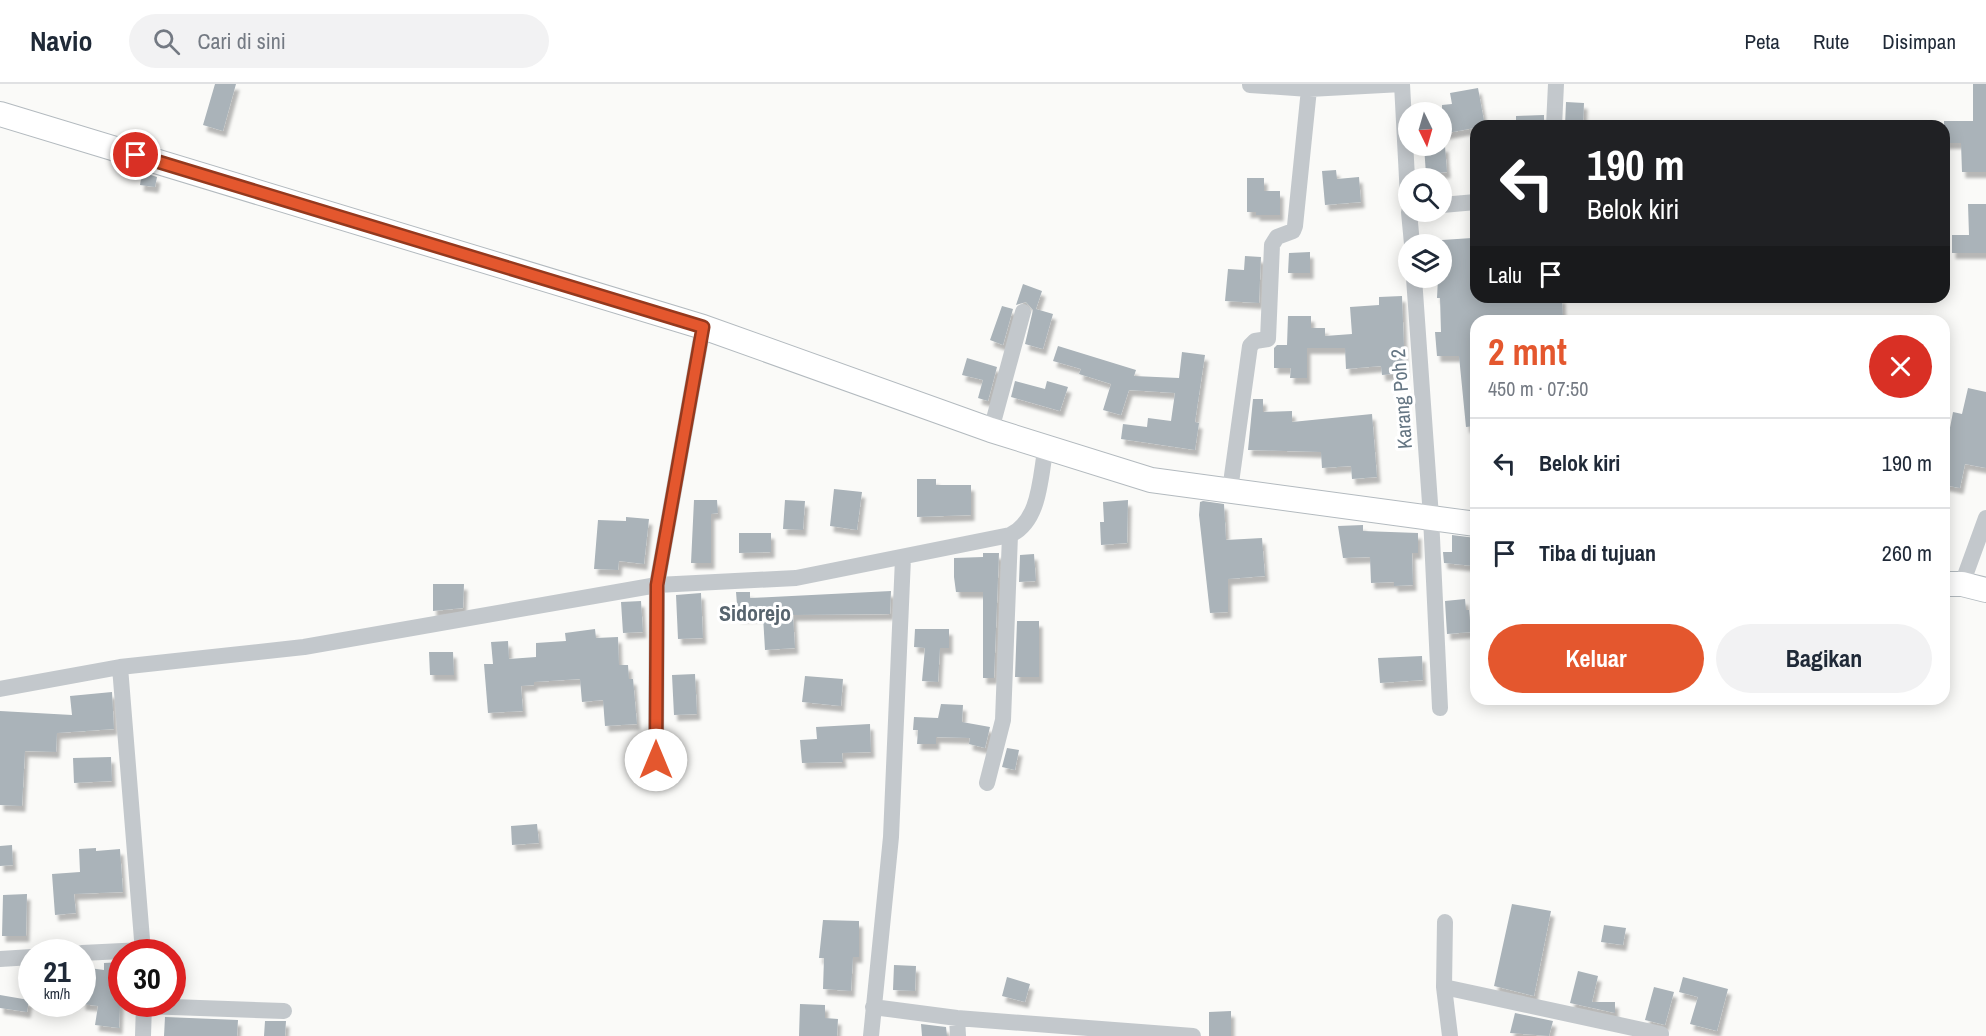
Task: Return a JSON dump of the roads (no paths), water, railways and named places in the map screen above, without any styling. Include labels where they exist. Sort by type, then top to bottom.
[{"type":"main road","points":[[0,114],[703,327],[991,430],[1151,480],[1470,523]]},
{"type":"main road","points":[[1953,585],[1986,590]]},
{"type":"street","points":[[1250,85],[1309,89],[1402,84],[1406,168]]},
{"type":"street","points":[[1554,120],[1556,84]]},
{"type":"street","points":[[1230,490],[1250,346],[1255,342],[1268,339],[1272,245],[1277,237],[1293,231],[1295,226],[1309,89]]},
{"type":"street","points":[[1452,204],[1470,203]]},
{"type":"street","name":"Karang Poh 2","points":[[1415,288],[1431,517],[1440,708]]},
{"type":"street","points":[[991,430],[1023,312]]},
{"type":"street","points":[[656,760],[657,585],[703,327]]},
{"type":"street","points":[[0,689],[120,668],[304,647],[657,585],[796,578],[1011,535],[1019,531],[1031,517],[1046,446]]},
{"type":"street","points":[[1953,585],[1986,518]]},
{"type":"street","points":[[987,783],[1003,720],[1011,535]]},
{"type":"street","points":[[871,1036],[891,837],[903,558]]},
{"type":"street","points":[[120,668],[142,939]]},
{"type":"street","points":[[1445,922],[1444,987],[1450,1036]]},
{"type":"street","points":[[0,958],[18,957]]},
{"type":"street","points":[[1444,987],[1662,1034]]},
{"type":"street","points":[[186,1007],[284,1011]]},
{"type":"street","points":[[873,1007],[957,1018],[1193,1036]]},
{"type":"street","points":[[143,1036],[144,1017]]},
{"type":"street","points":[[957,1018],[958,1036]]},
{"type":"district","name":"Sidorejo","points":[[755,613]]}]
